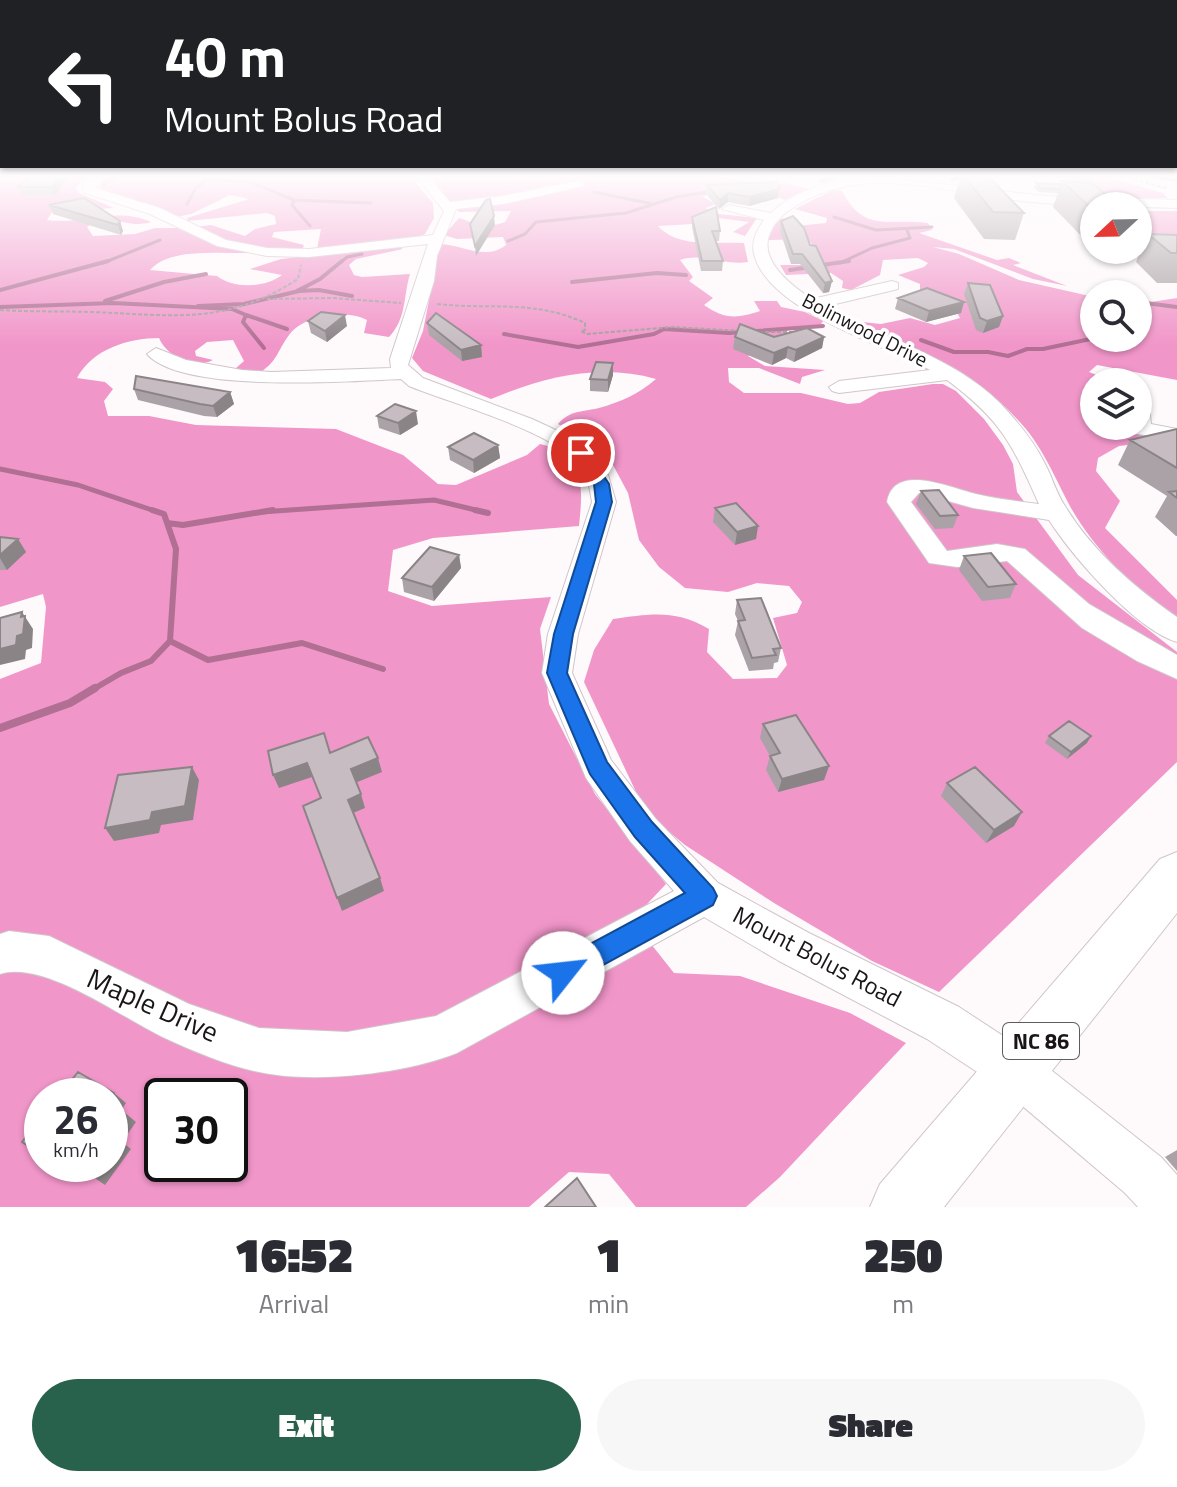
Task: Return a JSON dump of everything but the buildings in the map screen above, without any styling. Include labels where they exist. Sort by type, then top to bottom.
[{"type":"main road","name":"NC 86","points":[[903,1207],[1177,875]]},
{"type":"street","points":[[200,232],[222,243],[267,252],[309,253],[437,239]]},
{"type":"street","points":[[156,354],[181,365],[271,378],[403,373],[399,359],[441,232]]},
{"type":"street","name":"Bolinwood Drive","points":[[762,232],[760,254],[779,280],[810,305],[949,374],[977,393],[1020,440],[1072,536],[1120,587],[1177,632]]},
{"type":"street","points":[[810,305],[892,286]]},
{"type":"street","name":"Mount Bolus Road","points":[[403,373],[432,389],[564,442],[581,453],[602,484],[604,502],[563,634],[557,673],[598,768],[643,830],[704,896],[794,947],[943,1023],[1016,1071],[1143,1175],[1172,1207]]},
{"type":"street","points":[[839,387],[949,374]]},
{"type":"street","points":[[1152,430],[1177,435]]},
{"type":"street","points":[[1058,514],[973,501],[921,486],[900,495],[899,502],[938,557],[946,560],[997,552],[1012,553],[1023,559],[1043,581],[1092,621],[1177,668]]},
{"type":"street","name":"Maple Drive","points":[[0,954],[9,951],[49,956],[181,1023],[259,1050],[347,1055],[441,1037],[704,896]]},
{"type":"path","points":[[0,310],[96,312],[161,318],[219,315],[267,299],[298,279],[302,260],[309,253]]},
{"type":"path","points":[[267,299],[332,298],[474,308],[515,304],[553,310],[588,324],[581,331],[587,334],[673,327],[799,332]]},
{"type":"shaded area","points":[[0,232],[91,232],[93,236],[190,232],[203,240],[249,253],[183,255],[159,263],[150,270],[217,276],[241,285],[267,282],[282,275],[250,269],[281,259],[397,246],[403,249],[356,259],[349,265],[354,275],[362,277],[410,274],[402,315],[389,337],[364,333],[367,320],[358,317],[337,315],[315,319],[296,328],[273,361],[258,374],[235,369],[244,361],[233,340],[207,342],[195,351],[196,356],[213,360],[198,363],[175,356],[159,338],[135,340],[102,353],[77,378],[105,382],[113,389],[104,401],[108,416],[149,416],[196,425],[336,429],[403,455],[438,484],[456,485],[527,455],[540,444],[566,456],[574,464],[581,486],[579,526],[433,538],[393,550],[388,591],[432,606],[551,597],[540,629],[549,704],[595,794],[666,884],[632,920],[674,973],[740,976],[850,1013],[906,1043],[780,1177],[746,1207],[636,1207],[609,1174],[569,1172],[529,1207],[0,1207],[0,679],[41,663],[46,607],[43,594],[0,607]]},
{"type":"shaded area","points":[[210,232],[234,232],[245,236],[250,232],[274,232],[272,237],[304,245],[303,248],[290,250],[262,249]]},
{"type":"shaded area","points":[[320,232],[426,232],[415,238],[317,249]]},
{"type":"shaded area","points":[[446,232],[666,232],[687,241],[744,243],[748,262],[697,258],[680,260],[693,277],[689,281],[713,298],[704,305],[730,316],[760,311],[754,301],[777,301],[781,307],[805,312],[823,321],[820,326],[788,330],[748,356],[765,366],[825,370],[802,377],[800,384],[759,368],[728,368],[729,382],[744,393],[801,393],[848,404],[860,403],[879,392],[933,384],[943,384],[956,391],[984,419],[1003,445],[1013,464],[1017,492],[1078,575],[1177,652],[1177,762],[939,992],[872,961],[774,903],[685,845],[646,813],[584,682],[594,650],[613,619],[651,615],[685,618],[709,629],[707,652],[733,679],[777,678],[787,665],[773,618],[797,613],[802,602],[789,586],[757,583],[728,592],[685,588],[659,567],[639,540],[628,493],[613,465],[591,443],[558,424],[572,414],[629,397],[656,379],[635,374],[593,372],[531,384],[491,399],[423,371],[412,358],[423,331],[440,244],[482,252],[498,250],[506,245],[503,237],[457,239],[444,235]]},
{"type":"shaded area","points":[[771,232],[922,232],[919,233],[997,260],[1009,258],[1021,263],[1013,265],[1067,286],[1033,279],[954,249],[933,247],[959,254],[1019,280],[1080,294],[1080,352],[1152,352],[1152,302],[1177,298],[1177,380],[1152,375],[1152,368],[1097,365],[1080,368],[1080,440],[1152,438],[1162,441],[1119,446],[1098,458],[1096,471],[1120,501],[1105,528],[1177,600],[1177,617],[1132,583],[1104,554],[1071,508],[1033,439],[1001,403],[955,368],[891,340],[862,322],[881,324],[910,318],[935,325],[960,318],[956,311],[920,291],[920,284],[898,275],[928,263],[918,258],[883,260],[880,275],[851,290],[842,288],[843,281],[831,273],[786,275],[780,265],[822,265],[821,255],[808,254],[816,248],[807,239],[768,240]]},
{"type":"shaded area","points":[[1152,232],[1177,232],[1177,265],[1152,239]]},
{"type":"waterway","points":[[508,241],[527,232]]},
{"type":"waterway","points":[[842,262],[872,248],[910,238],[908,232]]},
{"type":"waterway","points":[[108,261],[160,240]]},
{"type":"waterway","points":[[340,263],[347,257],[362,254]]},
{"type":"waterway","points":[[0,290],[108,261]]},
{"type":"waterway","points":[[103,263],[108,261]]},
{"type":"waterway","points":[[297,291],[320,279],[342,261]]},
{"type":"waterway","points":[[842,262],[849,261]]},
{"type":"waterway","points":[[790,270],[842,262]]},
{"type":"waterway","points":[[572,282],[657,273],[686,275]]},
{"type":"waterway","points":[[105,301],[164,282],[206,274]]},
{"type":"waterway","points":[[198,306],[244,304],[299,291],[319,290],[352,296]]},
{"type":"waterway","points":[[0,307],[113,303],[232,309],[246,315]]},
{"type":"waterway","points":[[1152,304],[1177,307]]},
{"type":"waterway","points":[[246,315],[287,329]]},
{"type":"waterway","points":[[246,315],[243,322],[264,348]]},
{"type":"waterway","points":[[504,334],[578,347],[654,334],[664,329],[729,333],[823,326]]},
{"type":"waterway","points":[[921,340],[954,352],[988,352],[1008,356],[1027,349],[1080,341]]},
{"type":"waterway","points":[[0,469],[78,485],[158,512]]},
{"type":"waterway","points":[[261,512],[434,500],[484,512]]},
{"type":"waterway","points":[[152,510],[158,512]]},
{"type":"waterway","points":[[261,512],[273,510]]},
{"type":"waterway","points":[[475,510],[488,513]]},
{"type":"waterway","points":[[158,512],[164,514],[167,523]]},
{"type":"waterway","points":[[167,523],[183,525],[261,512]]},
{"type":"waterway","points":[[167,523],[176,549],[170,641]]},
{"type":"waterway","points":[[92,690],[121,673],[151,661],[170,641]]},
{"type":"waterway","points":[[170,641],[208,660],[302,643],[383,669]]},
{"type":"waterway","points":[[0,728],[70,703],[95,688]]},
{"type":"route","points":[[563,973],[704,896],[643,830],[598,768],[557,673],[563,634],[604,502],[602,484],[581,453]]}]
